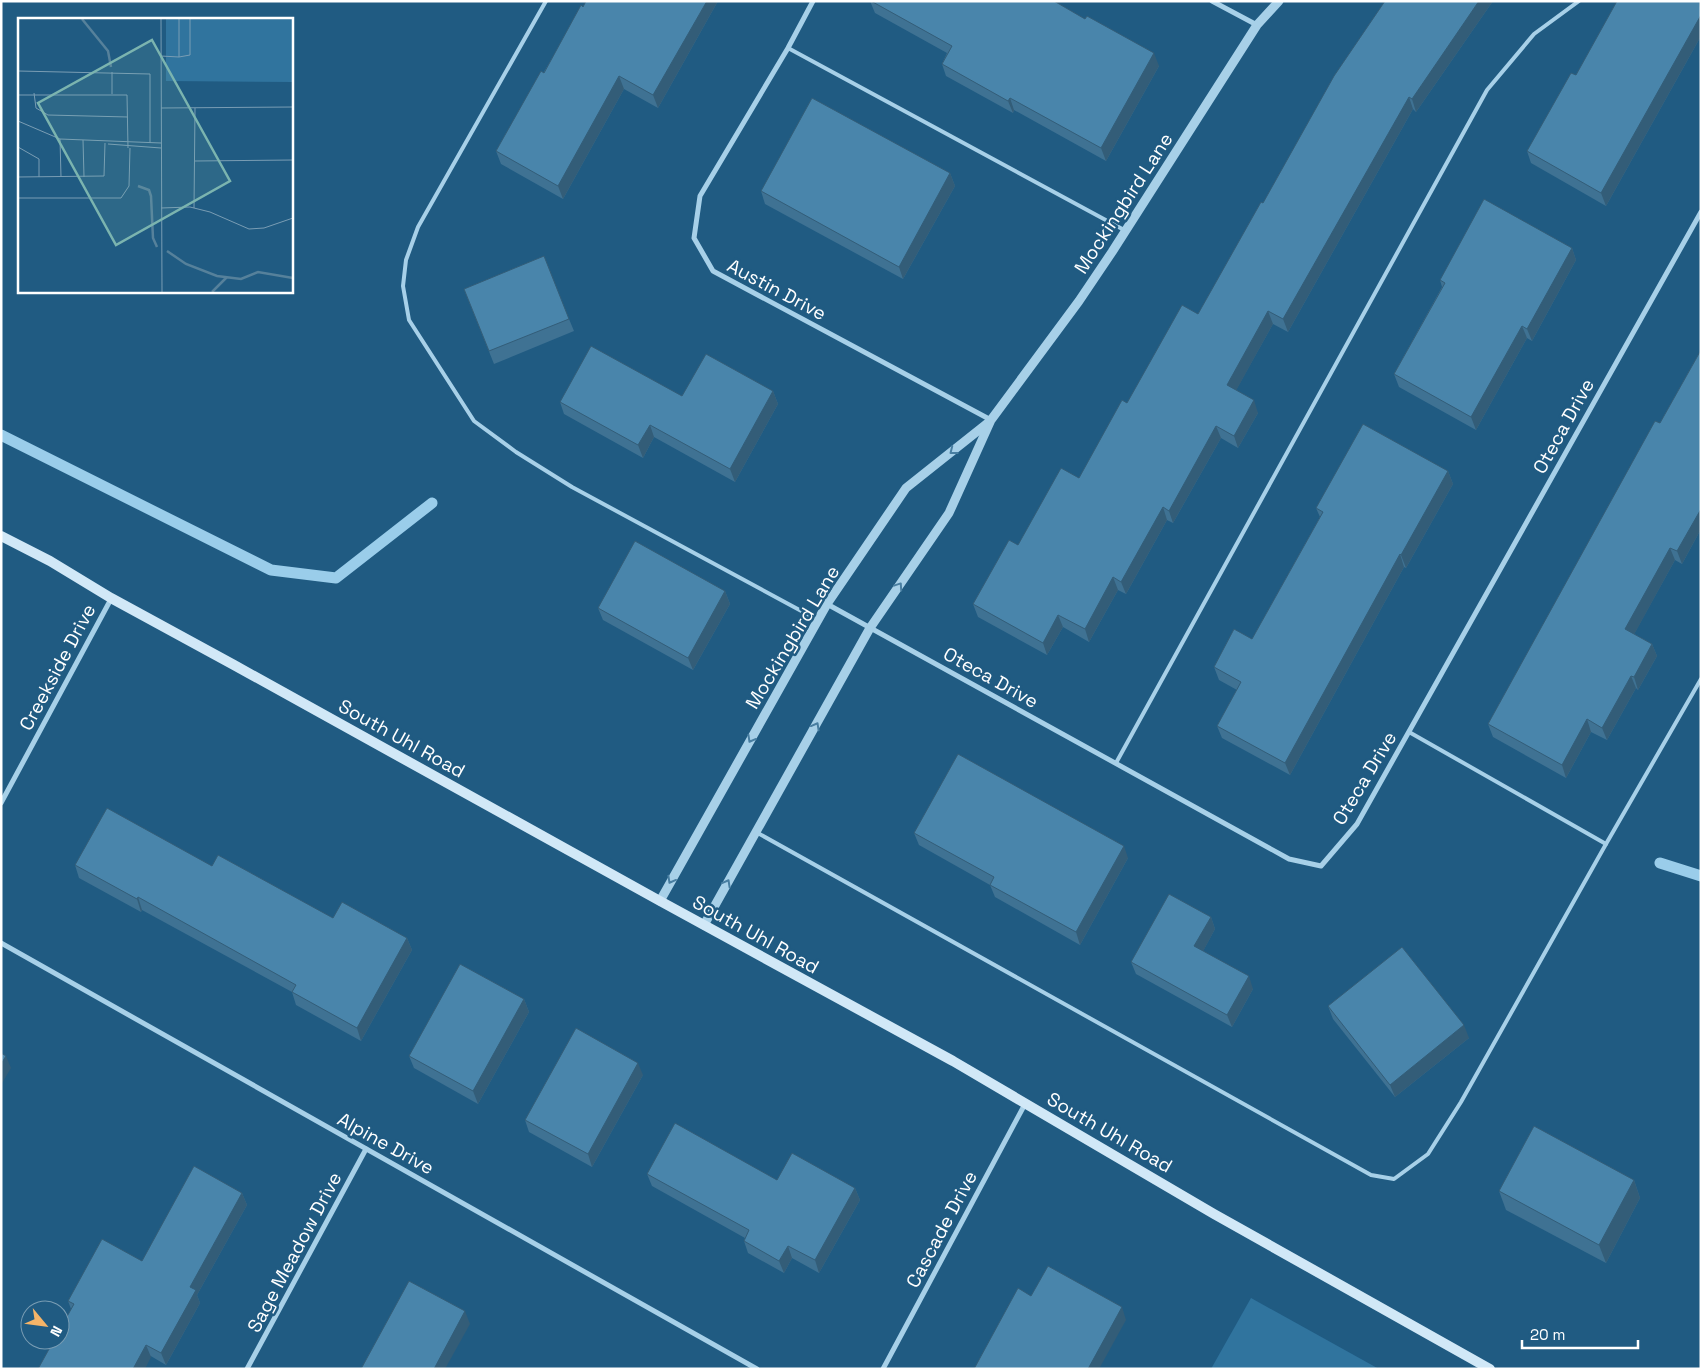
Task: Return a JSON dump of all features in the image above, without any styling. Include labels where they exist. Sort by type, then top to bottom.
[{"type":"main road","name":"South Uhl Road","points":[[1,536],[1026,1103],[1214,1214],[1490,1369]]},
{"type":"street","name":"Austin Drive","points":[[813,1],[788,48],[700,196],[694,238],[712,272],[991,420]]},
{"type":"street","points":[[1212,1],[1256,26]]},
{"type":"street","name":"Mockingbird Lane","points":[[704,925],[870,628],[949,513],[991,420],[1079,301],[1126,231],[1256,26],[1279,1]]},
{"type":"street","name":"Oteca Drive","points":[[826,604],[1289,859],[1321,866],[1357,824],[1701,212]]},
{"type":"street","name":"Mockingbird Lane","points":[[660,901],[826,604],[906,488],[991,420]]},
{"type":"street","name":"Creekside Drive","points":[[1,803],[111,598]]},
{"type":"street","name":"Alpine Drive","points":[[1,943],[757,1369]]},
{"type":"street","name":"Cascade Drive","points":[[883,1369],[1026,1103]]},
{"type":"street","name":"Sage Meadow Drive","points":[[247,1369],[366,1149]]},
{"type":"lane","points":[[546,1],[418,227],[406,260],[403,286],[409,320],[474,421],[516,452],[572,487],[818,620]]},
{"type":"lane","points":[[1116,763],[1487,90],[1534,34],[1579,1]]},
{"type":"lane","points":[[788,48],[1126,231]]},
{"type":"lane","points":[[756,832],[1371,1175],[1394,1179],[1428,1154],[1466,1094],[1701,679]]},
{"type":"lane","points":[[1409,732],[1606,844]]},
{"type":"shaded area","points":[[1251,1298],[1379,1369],[1211,1369]]},
{"type":"building","points":[[586,1],[707,1],[653,95],[619,76],[558,186],[496,151],[541,71],[544,73],[581,5],[583,7]]},
{"type":"building","points":[[871,1],[1054,1],[1085,19],[1087,16],[1154,53],[1101,148],[1010,98],[1008,101],[942,64],[952,46]]},
{"type":"building","points":[[1385,1],[1479,1],[1412,99],[1409,97],[1283,319],[1268,311],[1227,385],[1254,400],[1234,436],[1216,426],[1169,511],[1163,507],[1121,582],[1113,577],[1085,629],[1058,615],[1043,643],[973,604],[1009,540],[1018,545],[1061,468],[1079,478],[1122,400],[1127,403],[1182,305],[1198,314],[1334,76]]},
{"type":"building","points":[[1617,1],[1700,1],[1701,15],[1601,193],[1527,151],[1571,73],[1576,75]]},
{"type":"building","points":[[812,98],[950,173],[899,267],[761,191]]},
{"type":"building","points":[[1484,199],[1572,248],[1527,329],[1522,326],[1471,417],[1394,374],[1445,283],[1440,280]]},
{"type":"building","points":[[544,256],[569,319],[489,351],[464,289]]},
{"type":"building","points":[[591,346],[682,396],[706,354],[773,391],[730,469],[650,425],[638,445],[560,402]]},
{"type":"building","points":[[1701,350],[1701,509],[1677,551],[1670,548],[1625,629],[1652,644],[1634,677],[1631,676],[1602,728],[1587,719],[1562,765],[1488,724],[1655,421],[1660,423]]},
{"type":"building","points":[[1363,424],[1448,471],[1285,763],[1217,726],[1241,682],[1214,667],[1234,629],[1252,639],[1323,512],[1316,508]]},
{"type":"building","points":[[635,541],[725,591],[688,658],[598,608]]},
{"type":"building","points":[[958,754],[1124,846],[1076,932],[990,885],[994,877],[914,833]]},
{"type":"building","points":[[107,808],[212,866],[218,855],[333,918],[342,902],[407,938],[357,1028],[292,992],[296,985],[138,897],[137,899],[75,865]]},
{"type":"building","points":[[1169,894],[1211,917],[1194,946],[1249,976],[1227,1015],[1131,962]]},
{"type":"building","points":[[1402,947],[1464,1025],[1390,1085],[1328,1006]]},
{"type":"building","points":[[460,964],[524,999],[473,1091],[409,1056]]},
{"type":"building","points":[[576,1028],[638,1063],[588,1154],[525,1120]]},
{"type":"building","points":[[1,1053],[6,1056],[1,1064]]},
{"type":"building","points":[[675,1123],[777,1180],[792,1153],[855,1188],[815,1260],[788,1246],[779,1261],[744,1241],[749,1230],[647,1174]]},
{"type":"building","points":[[1534,1126],[1634,1180],[1599,1245],[1499,1191]]},
{"type":"building","points":[[194,1166],[242,1193],[190,1287],[196,1290],[161,1353],[146,1345],[133,1369],[38,1369],[48,1350],[70,1350],[70,1311],[74,1304],[69,1300],[102,1239],[142,1261]]},
{"type":"building","points":[[1048,1266],[1122,1307],[1088,1369],[974,1369],[1018,1288],[1031,1296]]},
{"type":"building","points":[[409,1281],[465,1311],[434,1369],[361,1369]]},
{"type":"waterway","points":[[1,435],[271,570],[336,578],[432,503]]},
{"type":"waterway","points":[[1660,863],[1701,876]]}]
